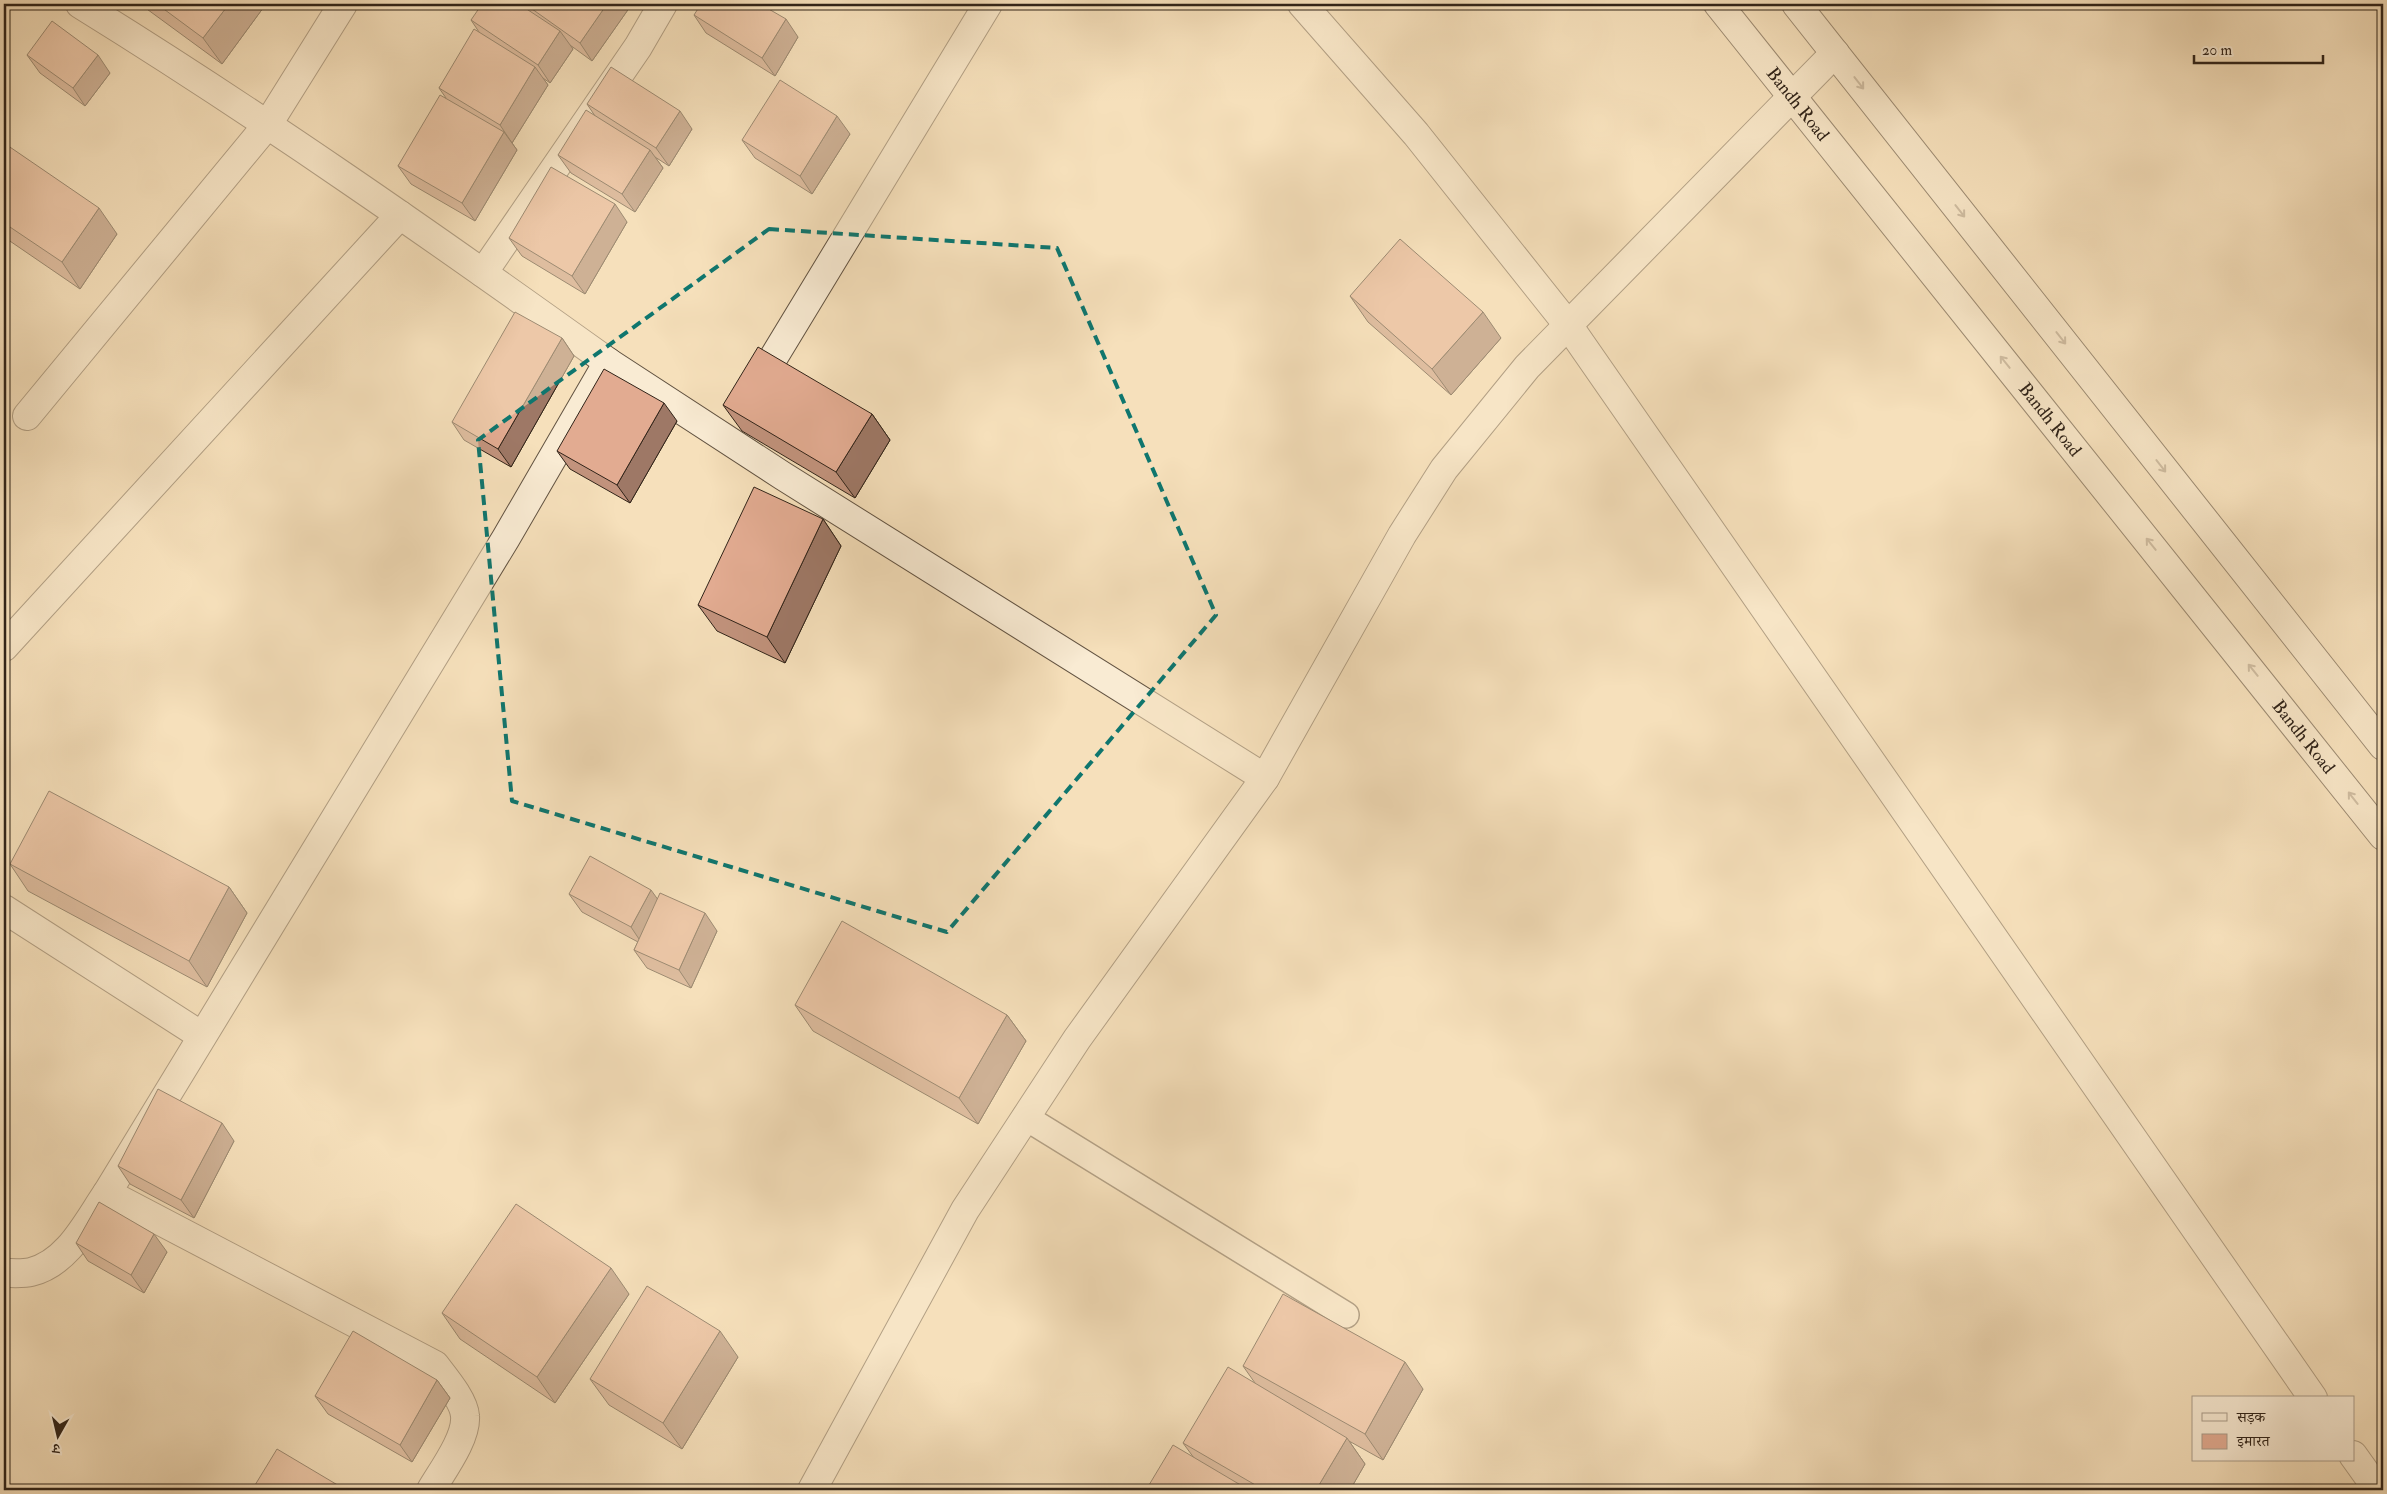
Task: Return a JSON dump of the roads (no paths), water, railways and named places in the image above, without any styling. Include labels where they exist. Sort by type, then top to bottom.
[{"type":"street","points":[[80,4],[268,124],[608,362],[725,439],[1265,778]]},
{"type":"street","points":[[27,416],[268,124],[343,4]]},
{"type":"street","points":[[483,273],[638,47],[663,4]]},
{"type":"street","points":[[725,439],[988,4]]},
{"type":"street","points":[[1302,4],[1416,134],[1568,325],[2312,1396]]},
{"type":"street","name":"Bandh Road","points":[[1718,4],[2383,836]]},
{"type":"street","points":[[1796,4],[2383,746]]},
{"type":"street","points":[[812,1490],[965,1210],[1076,1038],[1265,778],[1402,535],[1444,469],[1527,366],[1835,53]]},
{"type":"street","points":[[4,647],[400,215]]},
{"type":"street","points":[[4,1273],[30,1272],[53,1263],[70,1247],[107,1193],[506,538],[608,362]]},
{"type":"street","points":[[4,909],[202,1036]]},
{"type":"street","points":[[107,1193],[435,1365],[454,1390],[465,1415],[459,1443],[431,1490]]},
{"type":"street","points":[[2354,1456],[2378,1490]]},
{"type":"lane","points":[[1026,1118],[1346,1315]]}]
